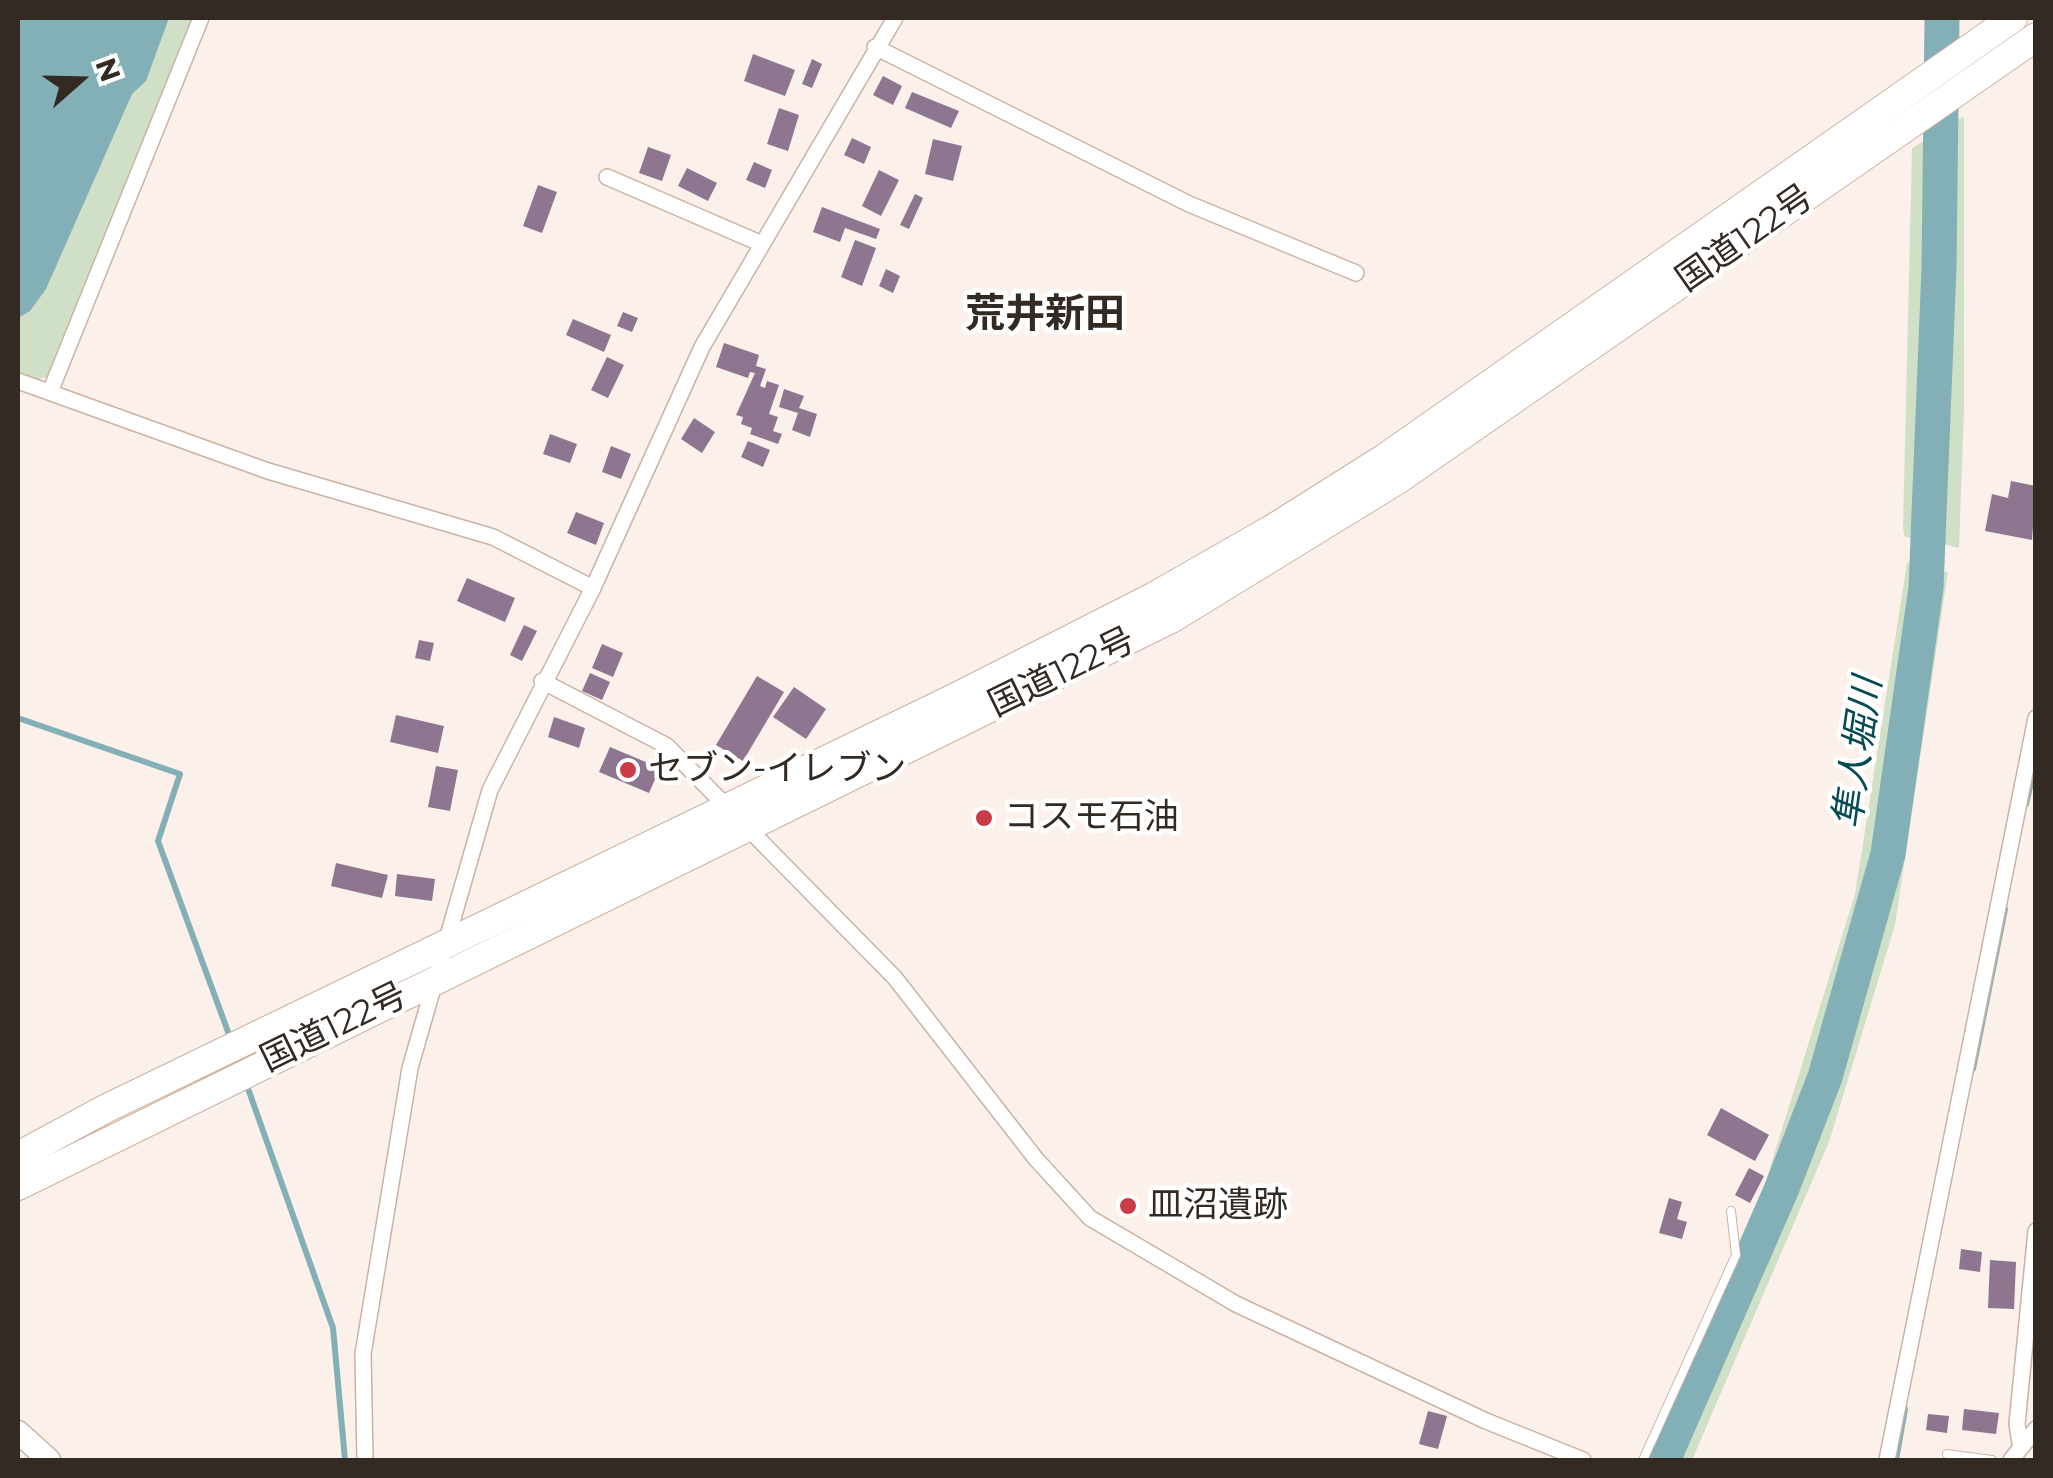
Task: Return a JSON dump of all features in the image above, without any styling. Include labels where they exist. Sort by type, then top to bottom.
[{"type":"highway","name":"国道122号","points":[[18,1156],[726,806],[956,697],[1153,596],[1272,529],[1383,458],[2013,18]]},
{"type":"highway","name":"国道122号","points":[[18,1186],[1172,618],[1400,480],[2036,38]]},
{"type":"street","points":[[50,392],[201,18]]},
{"type":"street","points":[[366,1460],[364,1354],[410,1068],[490,790],[542,681],[593,588],[702,346],[895,18]]},
{"type":"street","points":[[876,47],[1189,204],[1356,272]]},
{"type":"street","points":[[607,178],[762,244]]},
{"type":"street","points":[[18,381],[268,471],[492,537],[593,588]]},
{"type":"street","points":[[542,681],[668,746],[895,978],[1036,1159],[1090,1218],[1236,1304],[1486,1420],[1584,1460]]},
{"type":"street","points":[[1888,1460],[2036,718]]},
{"type":"street","points":[[2020,1443],[2018,1406],[2036,1231]]},
{"type":"street","points":[[2010,1460],[2020,1443],[2036,1429]]},
{"type":"street","points":[[18,1432],[48,1460]]},
{"type":"lane","points":[[1643,1460],[1736,1255],[1731,1211]]},
{"type":"lane","points":[[1948,1454],[1992,1460]]},
{"type":"green space","points":[[18,18],[194,18],[51,376],[32,381],[18,376]]},
{"type":"green space","points":[[1964,117],[1964,410],[1959,548],[1936,542],[1950,122]]},
{"type":"green space","points":[[1931,137],[1933,233],[1919,541],[1904,536],[1903,526],[1912,148]]},
{"type":"green space","points":[[1907,563],[1920,565],[1901,741],[1882,842],[1813,1093],[1767,1213],[1657,1460],[1650,1460],[1745,1248],[1855,894]]},
{"type":"green space","points":[[1934,570],[1948,572],[1895,925],[1829,1142],[1692,1460],[1671,1460],[1812,1138],[1894,855],[1910,774]]},
{"type":"water","points":[[18,18],[169,18],[146,81],[132,94],[46,289],[30,311],[18,318]]},
{"type":"building","points":[[753,54],[795,70],[785,96],[744,81]]},
{"type":"building","points":[[812,59],[822,64],[812,88],[802,84]]},
{"type":"building","points":[[883,76],[902,86],[893,105],[873,95]]},
{"type":"building","points":[[912,92],[959,111],[951,128],[905,108]]},
{"type":"building","points":[[779,108],[799,115],[788,151],[767,144]]},
{"type":"building","points":[[852,138],[871,147],[864,164],[844,155]]},
{"type":"building","points":[[933,139],[962,146],[953,181],[925,174]]},
{"type":"building","points":[[648,147],[671,155],[662,181],[639,173]]},
{"type":"building","points":[[754,162],[772,170],[765,188],[746,180]]},
{"type":"building","points":[[687,168],[717,183],[708,201],[678,186]]},
{"type":"building","points":[[879,170],[899,180],[881,216],[862,206]]},
{"type":"building","points":[[538,185],[557,192],[542,233],[523,226]]},
{"type":"building","points":[[915,194],[923,198],[909,229],[900,225]]},
{"type":"building","points":[[822,207],[880,229],[876,239],[845,228],[840,242],[813,232]]},
{"type":"building","points":[[855,240],[876,248],[862,286],[841,277]]},
{"type":"building","points":[[886,269],[900,276],[893,293],[879,286]]},
{"type":"building","points":[[623,312],[638,318],[632,332],[617,326]]},
{"type":"building","points":[[573,319],[611,335],[604,352],[566,335]]},
{"type":"building","points":[[724,343],[759,355],[756,366],[766,369],[760,386],[765,388],[767,381],[779,385],[769,414],[778,417],[773,431],[782,434],[778,444],[750,434],[752,428],[741,424],[743,417],[736,415],[755,373],[750,372],[748,378],[716,367]]},
{"type":"building","points":[[607,357],[624,365],[608,398],[591,390]]},
{"type":"building","points":[[784,389],[804,396],[799,408],[817,414],[810,437],[792,430],[798,413],[779,407]]},
{"type":"building","points":[[694,418],[715,432],[702,453],[681,439]]},
{"type":"building","points":[[550,434],[577,444],[570,463],[543,454]]},
{"type":"building","points":[[748,441],[770,450],[763,467],[741,457]]},
{"type":"building","points":[[611,446],[631,454],[621,479],[602,472]]},
{"type":"building","points":[[2011,481],[2036,486],[2032,540],[1985,531],[1992,494],[2008,498]]},
{"type":"building","points":[[576,512],[604,523],[596,545],[567,533]]},
{"type":"building","points":[[467,578],[515,598],[505,622],[457,601]]},
{"type":"building","points":[[524,625],[537,631],[522,661],[510,655]]},
{"type":"building","points":[[419,640],[434,643],[430,661],[415,658]]},
{"type":"building","points":[[602,644],[623,653],[613,677],[592,668]]},
{"type":"building","points":[[590,673],[610,682],[602,700],[582,691]]},
{"type":"building","points":[[757,676],[784,692],[743,761],[716,745]]},
{"type":"building","points":[[794,687],[826,709],[806,739],[773,717]]},
{"type":"building","points":[[396,715],[444,726],[438,753],[390,742]]},
{"type":"building","points":[[554,717],[585,728],[579,748],[548,737]]},
{"type":"building","points":[[610,747],[660,768],[649,793],[599,772]]},
{"type":"building","points":[[436,766],[458,770],[450,811],[428,807]]},
{"type":"building","points":[[336,863],[388,875],[382,898],[331,886]]},
{"type":"building","points":[[397,874],[435,879],[432,901],[395,896]]},
{"type":"building","points":[[1721,1108],[1769,1135],[1755,1161],[1707,1135]]},
{"type":"building","points":[[1749,1168],[1764,1176],[1750,1203],[1735,1195]]},
{"type":"building","points":[[1669,1198],[1682,1202],[1677,1219],[1687,1222],[1682,1239],[1659,1233]]},
{"type":"building","points":[[1961,1249],[1982,1252],[1980,1272],[1959,1269]]},
{"type":"building","points":[[1990,1260],[2016,1262],[2014,1309],[1988,1308]]},
{"type":"building","points":[[1964,1409],[1999,1413],[1996,1434],[1962,1430]]},
{"type":"building","points":[[1428,1411],[1447,1416],[1438,1449],[1419,1444]]},
{"type":"building","points":[[1928,1414],[1949,1416],[1947,1433],[1926,1430]]},
{"type":"waterway","name":"隼人堀川","points":[[1663,1460],[1782,1188],[1825,1077],[1888,854],[1926,588],[1939,268],[1942,18]]},
{"type":"waterway","points":[[18,718],[180,774],[158,841],[231,1040]]},
{"type":"waterway","points":[[2026,804],[2036,761]]},
{"type":"waterway","points":[[1973,1069],[2005,909]]},
{"type":"waterway","points":[[245,1080],[333,1328],[345,1460]]},
{"type":"waterway","points":[[1896,1460],[1905,1409]]},
{"type":"place","name":"セブン-イレブン","points":[[628,770]]},
{"type":"place","name":"コスモ石油","points":[[984,818]]},
{"type":"place","name":"皿沼遺跡","points":[[1128,1206]]},
{"type":"district","name":"荒井新田","points":[[1045,315]]}]
